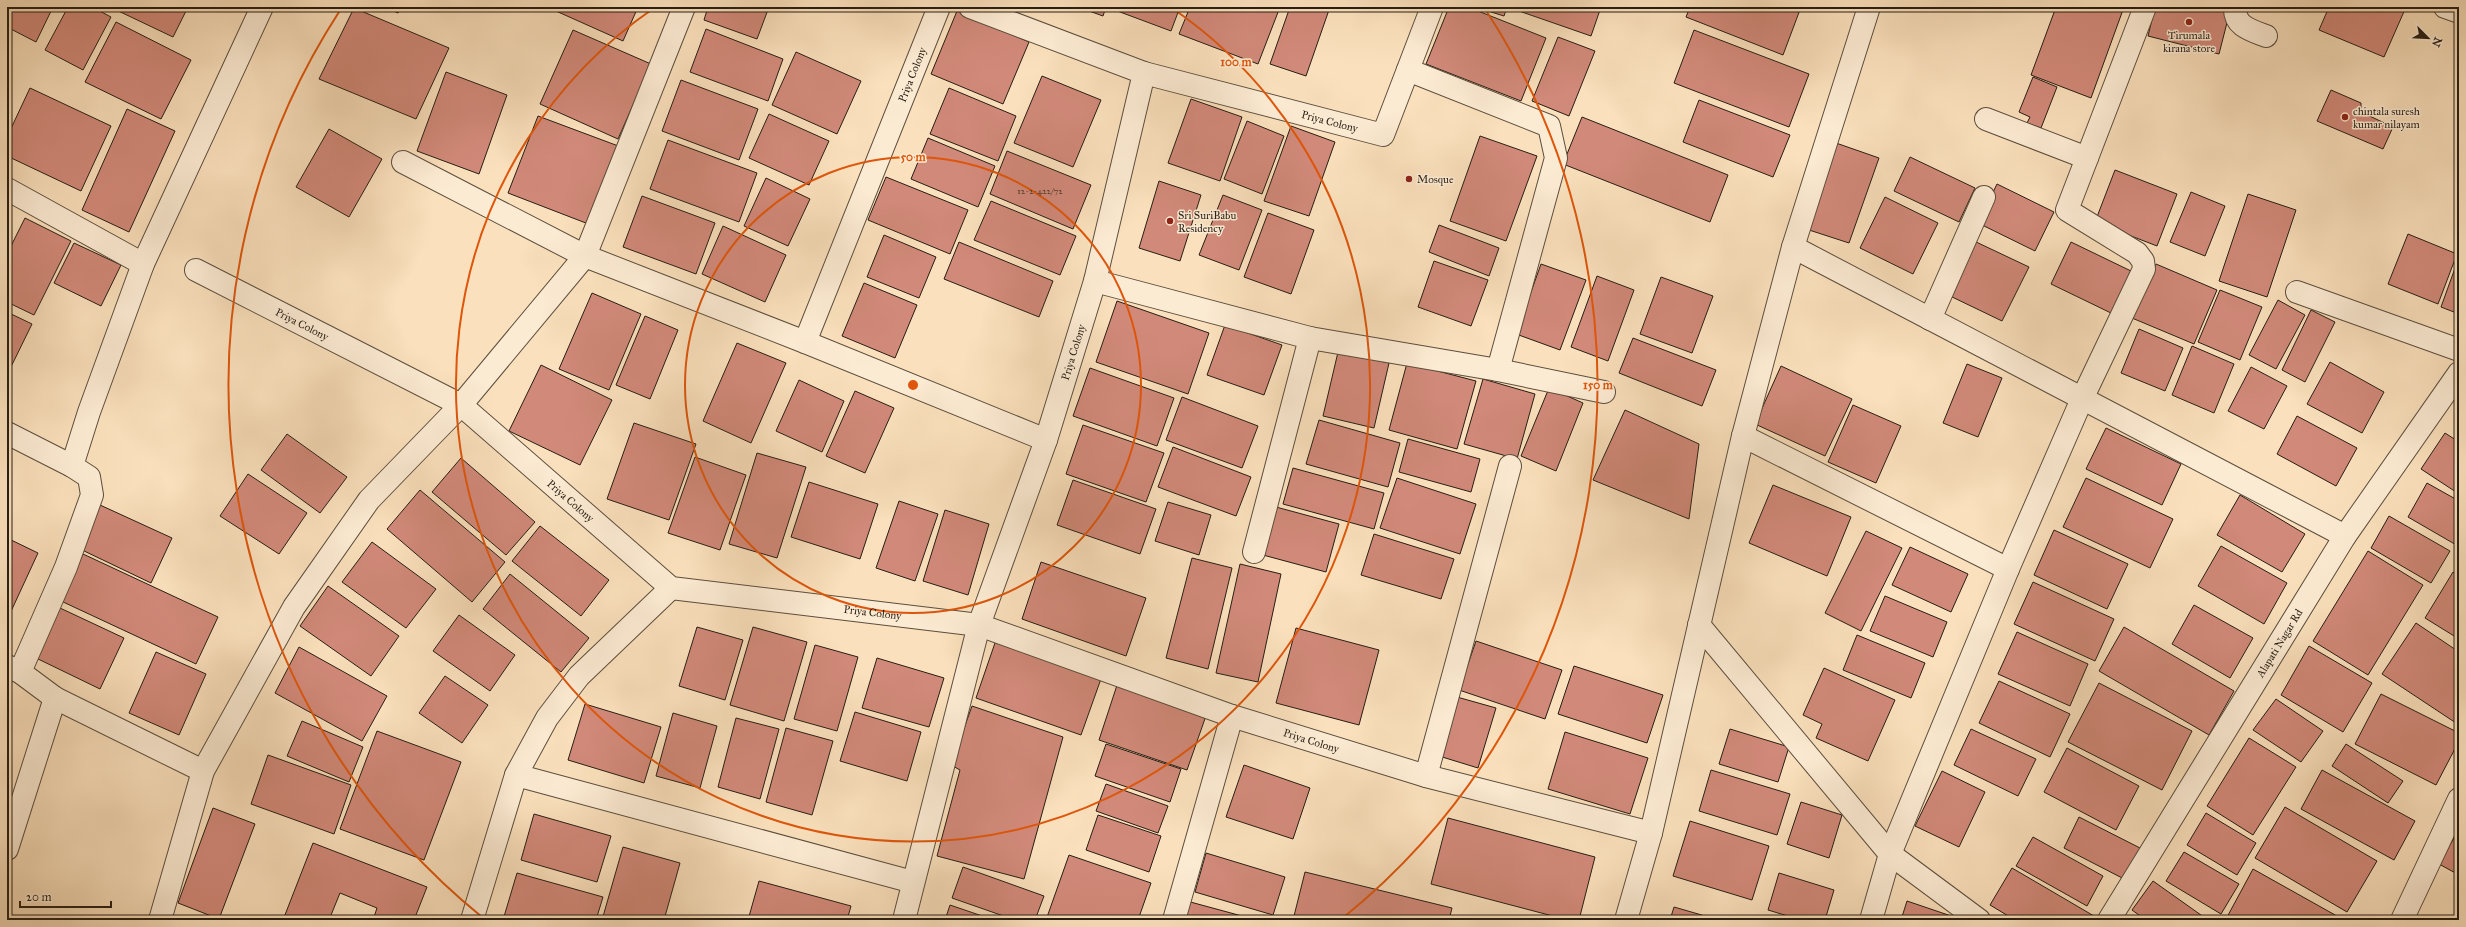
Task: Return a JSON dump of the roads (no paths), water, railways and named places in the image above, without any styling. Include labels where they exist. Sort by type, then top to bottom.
[{"type":"street","points":[[72,466],[89,412],[143,264],[262,7]]},
{"type":"street","points":[[160,920],[203,772],[294,607],[369,500],[461,405],[585,256],[684,7]]},
{"type":"street","name":"Priya Colony","points":[[805,342],[939,7]]},
{"type":"street","name":"Priya Colony","points":[[970,7],[1144,73],[1383,135],[1432,7]]},
{"type":"street","points":[[1626,920],[1651,833],[1743,436],[1793,247],[1869,7]]},
{"type":"street","points":[[1871,920],[1890,854],[2008,569],[2082,399],[2144,270],[2143,261],[2137,253],[2067,210],[2145,7]]},
{"type":"street","points":[[2235,7],[2235,15],[2242,26],[2266,36]]},
{"type":"street","points":[[2445,7],[2459,12]]},
{"type":"street","points":[[1408,70],[1549,126],[1556,158],[1498,370]]},
{"type":"street","name":"Priya Colony","points":[[979,625],[1046,440],[1095,280],[1144,73]]},
{"type":"street","points":[[1986,119],[2087,158]]},
{"type":"street","points":[[403,162],[585,256],[805,342],[1046,440]]},
{"type":"street","points":[[7,189],[143,264]]},
{"type":"street","points":[[1930,319],[1984,197]]},
{"type":"street","points":[[1793,247],[2345,536]]},
{"type":"street","name":"Priya Colony","points":[[196,270],[461,405],[671,588],[979,625],[1232,716],[1426,776],[1651,833]]},
{"type":"street","points":[[1095,280],[1310,338],[1498,370],[1604,392]]},
{"type":"street","points":[[2297,292],[2459,350]]},
{"type":"street","points":[[1254,552],[1310,338]]},
{"type":"street","name":"Alapati Nagar Rd","points":[[2109,920],[2345,536],[2459,373]]},
{"type":"street","points":[[7,433],[72,466],[89,477],[92,495],[66,566],[13,669],[54,698],[203,772]]},
{"type":"street","points":[[1743,436],[2008,569]]},
{"type":"street","points":[[1426,776],[1510,466]]},
{"type":"street","points":[[472,920],[516,775],[547,718],[579,676],[671,588]]},
{"type":"street","points":[[904,920],[979,625]]},
{"type":"street","points":[[1699,625],[1890,854],[1979,920]]},
{"type":"street","points":[[7,848],[54,698]]},
{"type":"street","points":[[1174,920],[1232,716]]},
{"type":"street","points":[[516,775],[913,882]]},
{"type":"street","points":[[2402,920],[2459,799]]},
{"type":"place","name":"Tirumala kirana store","points":[[2189,22]]},
{"type":"place","name":"chintala suresh kumar nilayam","points":[[2345,117]]},
{"type":"place","name":"Mosque","points":[[1409,179]]},
{"type":"place","name":"Sri SuriBabu Residency","points":[[1170,221]]}]
